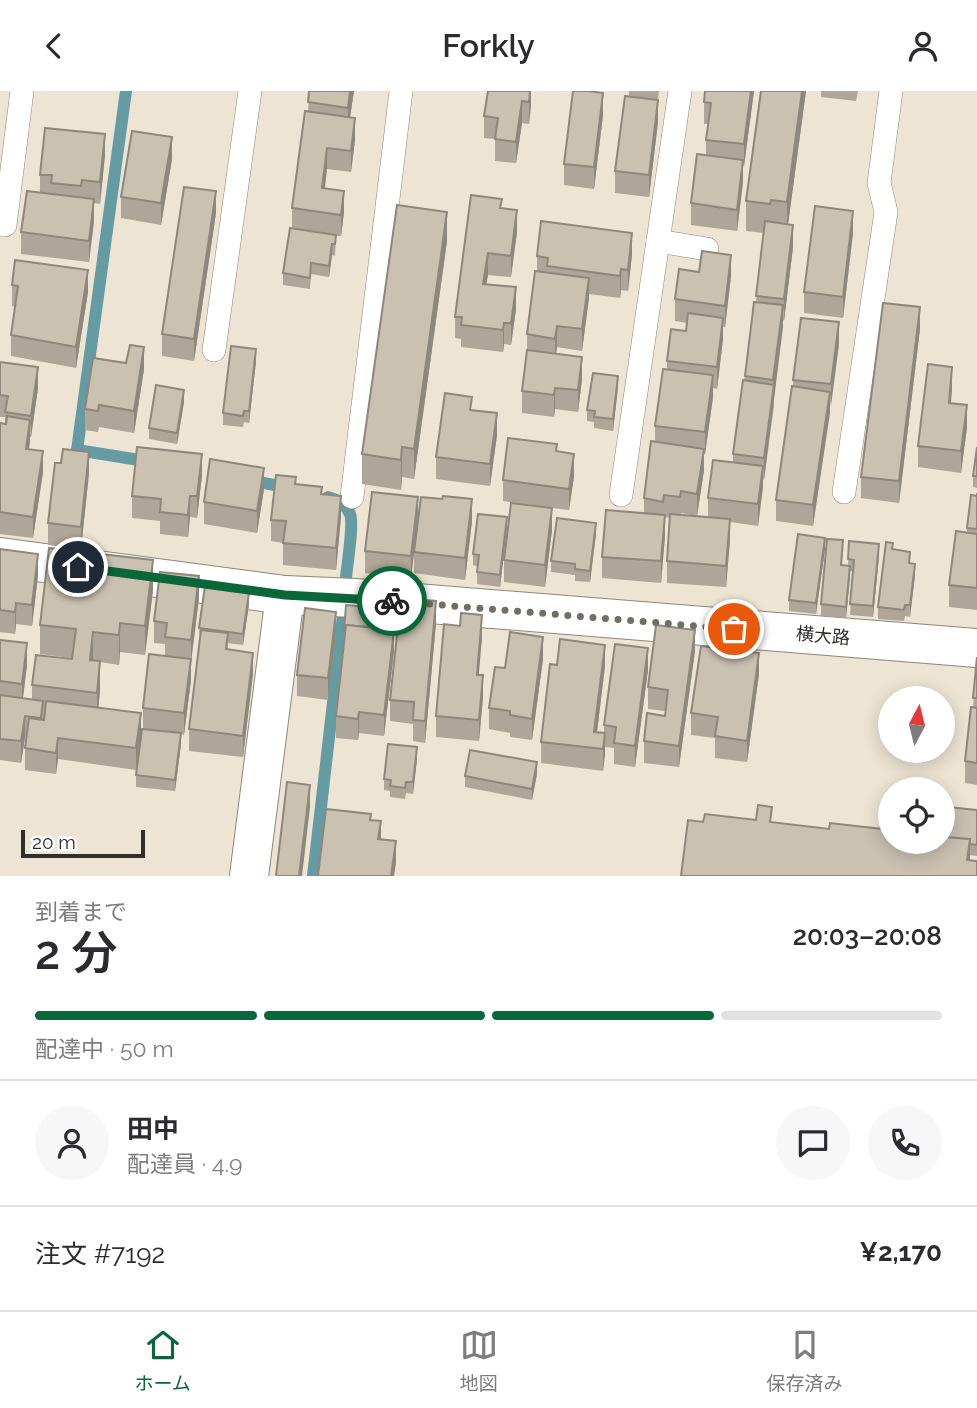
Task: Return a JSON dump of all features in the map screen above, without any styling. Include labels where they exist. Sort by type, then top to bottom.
[{"type":"street","name":"横大路","points":[[0,557],[285,595],[977,648]]},
{"type":"street","points":[[249,876],[285,595]]},
{"type":"lane","points":[[5,225],[22,91]]},
{"type":"lane","points":[[214,350],[250,91]]},
{"type":"lane","points":[[352,497],[401,91]]},
{"type":"lane","points":[[621,495],[680,91]]},
{"type":"lane","points":[[844,492],[886,212],[879,183],[891,91]]},
{"type":"lane","points":[[658,241],[707,249]]},
{"type":"building","points":[[309,91],[350,91],[348,108],[308,102]]},
{"type":"building","points":[[488,91],[530,91],[529,102],[522,101],[516,142],[495,139],[498,118],[484,116]]},
{"type":"building","points":[[573,91],[603,93],[594,167],[564,164]]},
{"type":"building","points":[[705,91],[751,91],[744,144],[706,140],[711,103],[704,102]]},
{"type":"building","points":[[761,91],[802,91],[787,202],[771,200],[770,204],[746,201]]},
{"type":"building","points":[[625,96],[658,100],[649,175],[615,171]]},
{"type":"building","points":[[305,111],[355,118],[351,151],[327,148],[322,188],[344,191],[341,215],[292,208]]},
{"type":"building","points":[[45,128],[105,134],[100,182],[82,180],[81,186],[51,183],[52,175],[40,175]]},
{"type":"building","points":[[132,131],[172,137],[161,203],[121,197]]},
{"type":"building","points":[[697,154],[743,160],[737,210],[691,203]]},
{"type":"building","points":[[184,187],[216,191],[194,339],[162,334]]},
{"type":"building","points":[[27,191],[94,199],[89,241],[21,232]]},
{"type":"building","points":[[471,195],[502,199],[500,208],[517,210],[511,256],[488,253],[483,284],[516,287],[511,323],[504,323],[503,330],[461,325],[462,317],[455,317]]},
{"type":"building","points":[[397,205],[447,212],[414,449],[402,447],[401,460],[362,454]]},
{"type":"building","points":[[815,206],[853,211],[843,297],[804,292]]},
{"type":"building","points":[[541,221],[632,233],[628,270],[621,269],[620,276],[547,266],[548,258],[537,256]]},
{"type":"building","points":[[765,221],[793,225],[784,299],[756,296]]},
{"type":"building","points":[[290,228],[336,235],[329,266],[311,263],[310,278],[283,273]]},
{"type":"building","points":[[702,251],[731,255],[725,306],[675,299],[679,269],[699,272]]},
{"type":"building","points":[[15,260],[88,270],[76,347],[11,335],[18,286],[12,285]]},
{"type":"building","points":[[535,271],[589,278],[582,329],[557,326],[555,339],[527,334]]},
{"type":"building","points":[[754,302],[783,305],[773,380],[745,376]]},
{"type":"building","points":[[883,303],[920,307],[899,481],[861,477]]},
{"type":"building","points":[[688,313],[723,318],[717,367],[667,361],[671,329],[686,331]]},
{"type":"building","points":[[801,318],[839,322],[831,384],[793,380]]},
{"type":"building","points":[[130,345],[144,347],[134,411],[99,405],[98,411],[85,409],[93,358],[126,363]]},
{"type":"building","points":[[231,346],[256,349],[249,411],[244,411],[243,416],[223,413]]},
{"type":"building","points":[[527,350],[582,357],[578,390],[555,388],[554,395],[522,391]]},
{"type":"building","points":[[0,362],[38,367],[31,416],[5,412],[8,396],[0,395]]},
{"type":"building","points":[[928,364],[952,367],[949,403],[967,405],[961,451],[918,446]]},
{"type":"building","points":[[663,369],[713,375],[705,432],[655,426]]},
{"type":"building","points":[[593,373],[618,376],[613,419],[594,417],[595,411],[587,410]]},
{"type":"building","points":[[743,380],[774,385],[764,458],[733,454]]},
{"type":"building","points":[[156,385],[184,390],[177,433],[149,428]]},
{"type":"building","points":[[792,386],[830,392],[813,505],[776,500]]},
{"type":"building","points":[[445,393],[472,397],[470,410],[497,413],[490,464],[436,457]]},
{"type":"building","points":[[7,416],[30,420],[26,449],[43,451],[33,517],[0,512],[0,423],[6,424]]},
{"type":"building","points":[[508,438],[557,444],[556,451],[574,454],[569,489],[503,480]]},
{"type":"building","points":[[651,441],[704,449],[697,494],[681,491],[680,497],[664,495],[663,502],[644,498]]},
{"type":"building","points":[[137,447],[202,454],[197,496],[190,496],[188,515],[160,512],[161,499],[132,496]]},
{"type":"building","points":[[977,447],[977,476],[973,476]]},
{"type":"building","points":[[63,449],[89,452],[81,527],[48,523],[55,463],[61,463]]},
{"type":"building","points":[[210,459],[264,468],[257,511],[204,502]]},
{"type":"building","points":[[713,460],[763,466],[758,504],[708,498]]},
{"type":"building","points":[[276,475],[296,477],[295,484],[322,487],[321,494],[341,496],[336,548],[283,543],[286,521],[271,520]]},
{"type":"building","points":[[372,492],[418,497],[411,556],[365,551]]},
{"type":"building","points":[[971,495],[977,496],[977,529],[967,528]]},
{"type":"building","points":[[443,496],[472,499],[465,558],[414,552],[421,497],[442,499]]},
{"type":"building","points":[[511,503],[552,508],[545,565],[504,560]]},
{"type":"building","points":[[606,510],[665,515],[661,561],[602,557]]},
{"type":"building","points":[[478,514],[507,517],[500,575],[477,572],[479,555],[473,554]]},
{"type":"building","points":[[670,514],[730,519],[726,566],[667,561]]},
{"type":"building","points":[[557,518],[596,523],[590,571],[575,569],[575,564],[551,561]]},
{"type":"building","points":[[956,531],[977,534],[977,588],[949,585]]},
{"type":"building","points":[[798,534],[825,538],[816,603],[789,600]]},
{"type":"building","points":[[827,539],[843,540],[841,565],[850,566],[846,607],[821,604]]},
{"type":"building","points":[[849,541],[879,544],[873,606],[850,604],[854,560],[848,559]]},
{"type":"building","points":[[886,542],[893,543],[892,549],[910,552],[909,563],[915,564],[910,605],[905,605],[904,610],[878,607]]},
{"type":"building","points":[[49,548],[153,560],[145,626],[120,623],[119,635],[93,632],[90,660],[100,661],[97,693],[32,685],[36,655],[72,659],[76,629],[40,625]]},
{"type":"building","points":[[0,549],[38,554],[32,605],[16,603],[15,612],[0,610]]},
{"type":"building","points":[[160,572],[199,576],[191,640],[165,637],[167,623],[154,621]]},
{"type":"building","points":[[205,586],[249,593],[243,634],[199,628]]},
{"type":"building","points":[[401,598],[436,601],[425,721],[413,720],[414,702],[390,700]]},
{"type":"building","points":[[346,605],[370,607],[368,627],[346,625],[344,631]]},
{"type":"building","points":[[305,608],[336,612],[328,678],[297,675]]},
{"type":"building","points":[[461,613],[482,615],[477,675],[483,675],[479,720],[436,716],[444,624],[460,626]]},
{"type":"building","points":[[346,625],[394,630],[384,715],[359,712],[358,719],[336,716]]},
{"type":"building","points":[[656,625],[695,630],[679,746],[644,741],[647,713],[665,716],[668,690],[648,687]]},
{"type":"building","points":[[201,630],[228,633],[226,649],[253,653],[243,736],[189,729]]},
{"type":"building","points":[[510,632],[543,637],[532,719],[510,715],[510,711],[489,708],[495,667],[505,668]]},
{"type":"building","points":[[719,635],[744,639],[743,651],[759,653],[747,741],[715,736],[718,717],[691,713],[701,646],[717,648]]},
{"type":"building","points":[[560,639],[605,645],[594,732],[605,733],[603,749],[541,742],[550,664],[557,665]]},
{"type":"building","points":[[0,640],[27,643],[22,684],[0,681]]},
{"type":"building","points":[[615,644],[648,648],[635,746],[614,743],[616,727],[604,725]]},
{"type":"building","points":[[149,654],[191,659],[184,713],[143,708]]},
{"type":"building","points":[[977,657],[977,698],[973,698]]},
{"type":"building","points":[[0,695],[43,701],[41,718],[25,716],[21,741],[0,739]]},
{"type":"building","points":[[46,701],[141,713],[136,748],[58,738],[56,753],[25,748],[29,718],[44,720]]},
{"type":"building","points":[[971,707],[977,708],[977,763],[965,761]]},
{"type":"building","points":[[142,729],[181,733],[175,780],[136,775]]},
{"type":"building","points":[[388,744],[417,747],[413,782],[406,782],[405,788],[390,786],[391,780],[384,779]]},
{"type":"building","points":[[470,750],[537,762],[532,789],[465,776]]},
{"type":"building","points":[[287,782],[310,785],[299,876],[276,876]]},
{"type":"building","points":[[758,805],[772,807],[770,822],[829,829],[830,823],[878,829],[878,854],[955,854],[955,837],[970,839],[967,860],[977,861],[977,876],[681,876],[688,820],[703,822],[705,814],[756,820]]},
{"type":"building","points":[[955,808],[977,810],[977,845],[970,844],[970,839],[955,838]]},
{"type":"building","points":[[326,809],[371,814],[370,820],[381,821],[378,839],[396,841],[391,876],[318,876]]},
{"type":"waterway","points":[[126,91],[77,450],[152,462]]},
{"type":"waterway","points":[[249,480],[289,488]]},
{"type":"waterway","points":[[328,497],[341,503],[350,514],[351,535],[346,578]]},
{"type":"waterway","points":[[313,876],[343,616]]},
{"type":"way so far","points":[[392,601],[734,629]]},
{"type":"route","points":[[78,567],[285,595],[392,601]]}]
